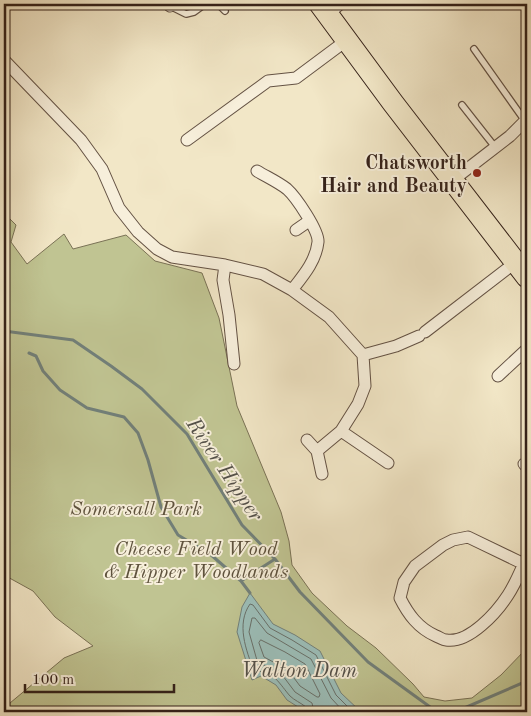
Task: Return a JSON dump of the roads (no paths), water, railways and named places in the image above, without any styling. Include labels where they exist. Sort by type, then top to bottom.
[{"type":"highway","points":[[329,7],[347,40],[522,269]]},
{"type":"street","points":[[187,140],[268,81],[296,78],[347,40]]},
{"type":"street","points":[[4,60],[81,140],[102,169],[119,208],[138,232],[156,250],[172,257],[225,265],[263,274],[292,290],[329,317],[363,354],[365,386],[358,404],[341,431],[317,451]]},
{"type":"street","points":[[453,180],[526,120]]},
{"type":"street","points":[[257,171],[286,189],[293,196],[310,221],[318,240],[311,262],[304,275],[292,290]]},
{"type":"street","points":[[296,230],[310,221]]},
{"type":"street","points":[[225,265],[223,280],[234,364]]},
{"type":"street","points":[[363,354],[396,346],[422,334],[522,269]]},
{"type":"street","points":[[498,376],[527,349]]},
{"type":"street","points":[[341,431],[388,463]]},
{"type":"street","points":[[307,440],[317,451],[322,474]]},
{"type":"street","points":[[468,537],[525,561],[498,609],[485,623],[466,637],[447,641],[427,632],[408,614],[400,598],[404,582],[415,566],[443,544],[453,540],[468,537]]},
{"type":"lane","points":[[170,5],[186,14],[194,12],[205,4]]},
{"type":"lane","points":[[218,4],[225,11]]},
{"type":"lane","points":[[474,49],[526,120]]},
{"type":"lane","points":[[462,105],[495,147]]},
{"type":"water","name":"Walton Dam","points":[[250,593],[273,624],[320,651],[341,693],[361,712],[306,712],[287,700],[276,685],[261,676],[252,680],[237,632],[242,607]]},
{"type":"waterway","name":"River Hipper","points":[[4,331],[73,340],[142,389],[187,434],[242,525],[275,559],[300,592],[368,662],[437,712]]},
{"type":"waterway","points":[[29,353],[36,356],[43,371],[60,390],[87,408],[124,417],[138,433],[148,460],[161,507],[178,535],[210,554],[241,581],[250,593]]},
{"type":"waterway","points":[[241,581],[275,559]]},
{"type":"waterway","name":"River Hipper","points":[[455,712],[527,681]]},
{"type":"place","name":"Chatsworth Hair and Beauty","points":[[477,173]]},
{"type":"park label","name":"Somersall Park","points":[[136,508]]},
{"type":"park label","name":"Cheese Field Wood & Hipper Woodlands","points":[[196,560]]}]
